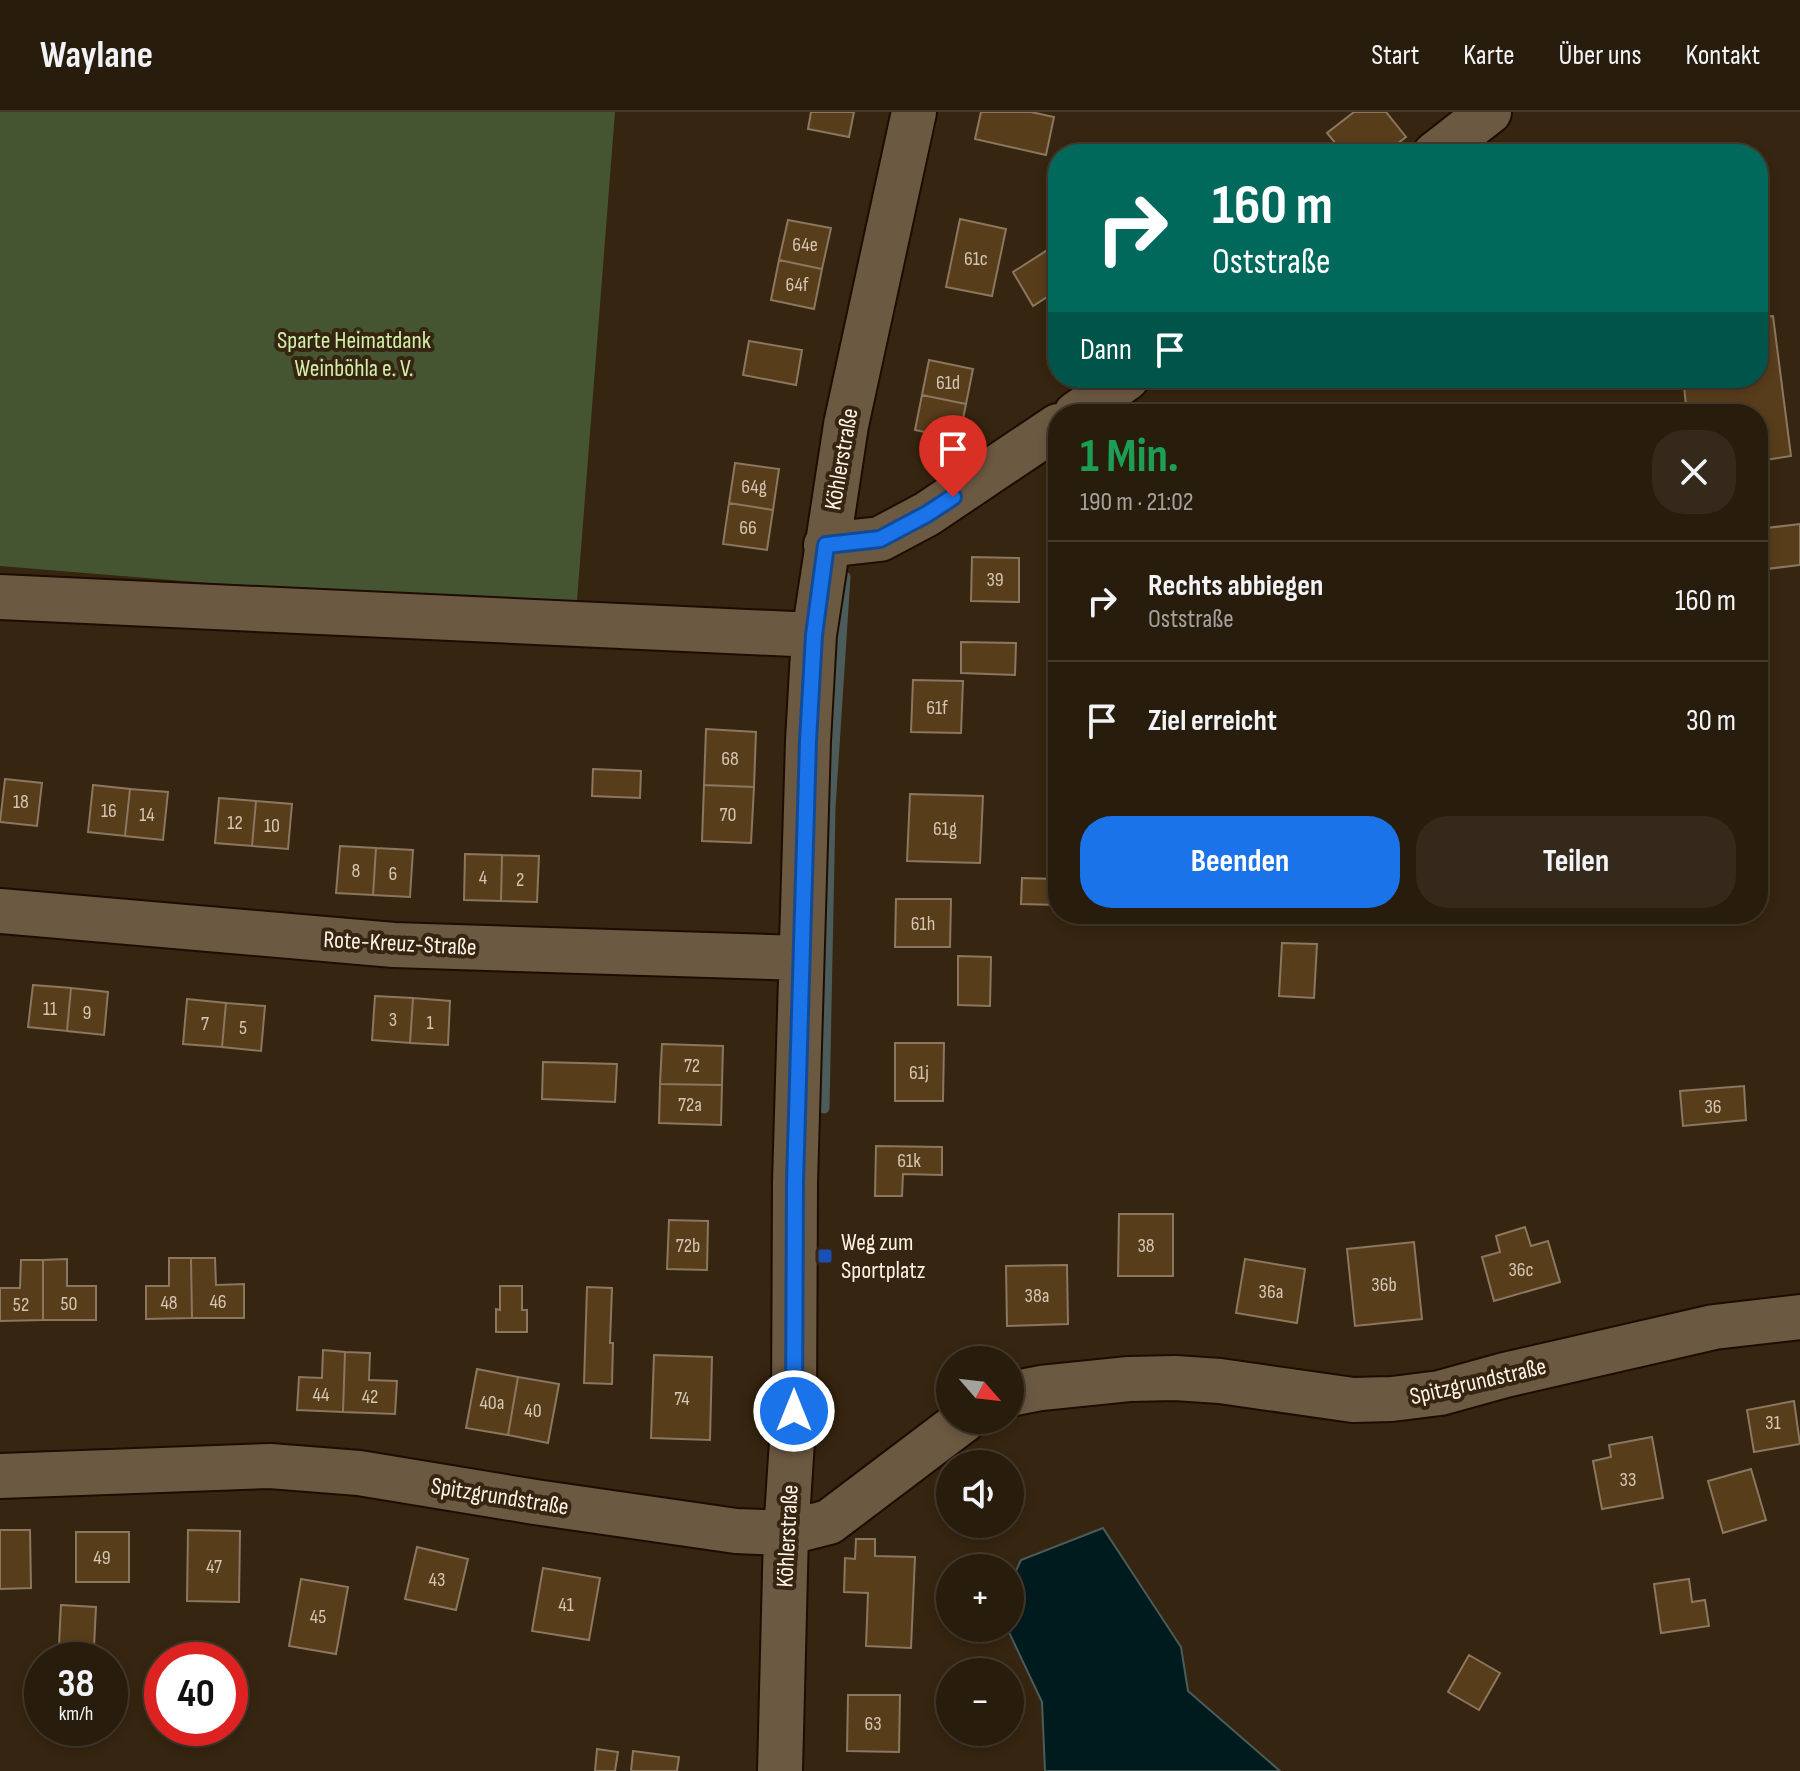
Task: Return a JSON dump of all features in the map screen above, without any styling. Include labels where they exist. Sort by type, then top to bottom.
[{"type":"street","name":"Köhlerstraße","points":[[780,1771],[786,1533],[794,1411],[795,1182],[801,958],[814,635],[846,425],[914,112]]},
{"type":"street","points":[[1448,144],[1489,112]]},
{"type":"street","points":[[1090,404],[1113,388]]},
{"type":"street","points":[[826,545],[880,539],[927,514],[1048,433]]},
{"type":"street","points":[[0,597],[814,635]]},
{"type":"street","name":"Rote-Kreuz-Straße","points":[[0,911],[394,945],[801,958]]},
{"type":"street","name":"Spitzgrundstraße","points":[[1024,1391],[1129,1379],[1175,1378],[1220,1381],[1353,1400],[1392,1399],[1440,1393],[1714,1327],[1800,1317]]},
{"type":"street","name":"Spitzgrundstraße","points":[[0,1476],[270,1466],[359,1473],[736,1531],[786,1533],[829,1522],[945,1434]]},
{"type":"green space","name":"Sparte Heimatdank Weinböhla e. V.","points":[[0,112],[615,112],[576,613],[0,566]]},
{"type":"water","points":[[1103,1528],[1181,1647],[1188,1691],[1280,1771],[1045,1771],[1042,1702],[1024,1658],[1014,1642],[1024,1642],[1024,1559]]},
{"type":"building","points":[[811,112],[854,112],[849,137],[808,129]]},
{"type":"building","points":[[981,112],[1031,112],[1054,117],[1046,155],[975,139]]},
{"type":"building","points":[[1354,112],[1386,112],[1406,137],[1397,144],[1336,144],[1327,133]]},
{"type":"building","points":[[960,219],[1006,229],[992,296],[946,287]]},
{"type":"building","points":[[788,220],[831,228],[822,269],[779,260]]},
{"type":"building","points":[[1048,250],[1048,296],[1033,306],[1013,272]]},
{"type":"building","points":[[779,260],[822,269],[814,309],[771,300]]},
{"type":"building","points":[[1768,316],[1773,316],[1791,456],[1768,459],[1768,404],[1686,404],[1684,388],[1768,388]]},
{"type":"building","points":[[749,341],[802,350],[796,385],[743,375]]},
{"type":"building","points":[[929,360],[973,369],[966,404],[922,395]]},
{"type":"building","points":[[922,395],[966,404],[959,439],[915,430]]},
{"type":"building","points":[[735,463],[779,469],[773,510],[729,503]]},
{"type":"building","points":[[729,503],[773,510],[767,550],[723,544]]},
{"type":"building","points":[[1800,524],[1800,565],[1768,569],[1768,528]]},
{"type":"building","points":[[972,557],[1019,558],[1019,602],[971,601]]},
{"type":"building","points":[[961,642],[1016,643],[1015,675],[961,673]]},
{"type":"building","points":[[913,680],[963,681],[961,733],[911,732]]},
{"type":"building","points":[[706,729],[756,732],[754,787],[704,785]]},
{"type":"building","points":[[593,769],[641,771],[640,798],[592,796]]},
{"type":"building","points":[[5,779],[42,783],[37,826],[0,822]]},
{"type":"building","points":[[93,785],[130,789],[125,836],[88,832]]},
{"type":"building","points":[[704,785],[754,787],[751,843],[702,841]]},
{"type":"building","points":[[130,789],[168,792],[163,840],[125,836]]},
{"type":"building","points":[[910,794],[983,796],[980,863],[907,861]]},
{"type":"building","points":[[219,798],[256,801],[252,846],[215,843]]},
{"type":"building","points":[[256,801],[292,804],[288,849],[252,846]]},
{"type":"building","points":[[340,846],[376,848],[373,895],[336,893]]},
{"type":"building","points":[[376,848],[413,850],[410,897],[373,895]]},
{"type":"building","points":[[465,854],[502,855],[501,901],[464,900]]},
{"type":"building","points":[[502,855],[539,856],[537,902],[501,901]]},
{"type":"building","points":[[1022,878],[1048,879],[1048,905],[1021,904]]},
{"type":"building","points":[[896,899],[951,899],[950,947],[895,947]]},
{"type":"building","points":[[1282,943],[1317,944],[1314,998],[1279,996]]},
{"type":"building","points":[[958,956],[991,957],[990,1006],[958,1005]]},
{"type":"building","points":[[33,985],[71,988],[67,1031],[28,1027]]},
{"type":"building","points":[[71,988],[108,992],[104,1035],[67,1031]]},
{"type":"building","points":[[375,996],[413,998],[410,1043],[372,1040]]},
{"type":"building","points":[[413,998],[450,1001],[448,1045],[410,1043]]},
{"type":"building","points":[[187,999],[226,1003],[222,1047],[183,1044]]},
{"type":"building","points":[[226,1003],[265,1006],[261,1051],[222,1047]]},
{"type":"building","points":[[895,1043],[944,1043],[943,1101],[895,1101]]},
{"type":"building","points":[[662,1044],[723,1046],[722,1085],[660,1084]]},
{"type":"building","points":[[543,1062],[617,1064],[615,1102],[542,1099]]},
{"type":"building","points":[[660,1084],[722,1085],[721,1125],[659,1123]]},
{"type":"building","points":[[1744,1086],[1746,1120],[1683,1126],[1680,1091]]},
{"type":"building","points":[[876,1146],[942,1147],[942,1175],[903,1174],[902,1196],[875,1196]]},
{"type":"building","points":[[1119,1214],[1173,1214],[1173,1276],[1118,1276]]},
{"type":"building","points":[[669,1220],[708,1221],[707,1270],[667,1269]]},
{"type":"building","points":[[1525,1227],[1531,1246],[1548,1241],[1560,1282],[1494,1301],[1482,1257],[1500,1252],[1496,1236]]},
{"type":"building","points":[[1414,1242],[1422,1319],[1355,1326],[1347,1249]]},
{"type":"building","points":[[169,1258],[191,1258],[192,1318],[146,1319],[146,1286],[169,1286]]},
{"type":"building","points":[[191,1258],[215,1258],[216,1285],[244,1284],[244,1318],[192,1318]]},
{"type":"building","points":[[67,1259],[67,1286],[96,1286],[96,1320],[43,1320],[43,1260]]},
{"type":"building","points":[[1245,1259],[1305,1269],[1297,1323],[1236,1313]]},
{"type":"building","points":[[21,1260],[43,1260],[43,1320],[0,1321],[0,1288],[20,1288]]},
{"type":"building","points":[[1067,1265],[1068,1324],[1007,1326],[1006,1266]]},
{"type":"building","points":[[500,1286],[522,1286],[522,1310],[527,1310],[527,1332],[496,1332]]},
{"type":"building","points":[[587,1287],[612,1288],[612,1384],[584,1383]]},
{"type":"building","points":[[323,1350],[345,1352],[343,1412],[297,1410],[299,1377],[322,1378]]},
{"type":"building","points":[[345,1352],[370,1353],[369,1380],[397,1381],[395,1414],[343,1412]]},
{"type":"building","points":[[654,1355],[712,1357],[710,1440],[651,1438]]},
{"type":"building","points":[[477,1369],[518,1377],[508,1435],[466,1428]]},
{"type":"building","points":[[518,1377],[559,1384],[548,1443],[508,1435]]},
{"type":"building","points":[[1794,1401],[1800,1444],[1754,1452],[1747,1410]]},
{"type":"building","points":[[1652,1437],[1663,1498],[1602,1509],[1593,1461],[1611,1457],[1609,1445]]},
{"type":"building","points":[[1751,1469],[1766,1520],[1723,1533],[1708,1481]]},
{"type":"building","points":[[0,1530],[30,1530],[31,1588],[0,1589]]},
{"type":"building","points":[[188,1530],[240,1531],[239,1602],[187,1601]]},
{"type":"building","points":[[76,1532],[129,1532],[129,1582],[76,1582]]},
{"type":"building","points":[[856,1539],[875,1539],[875,1556],[915,1557],[911,1648],[866,1646],[868,1593],[844,1592],[845,1558],[855,1559]]},
{"type":"building","points":[[417,1547],[468,1559],[456,1610],[405,1599]]},
{"type":"building","points":[[543,1568],[600,1578],[589,1640],[532,1631]]},
{"type":"building","points":[[301,1579],[348,1587],[336,1654],[289,1646]]},
{"type":"building","points":[[1689,1579],[1692,1602],[1705,1600],[1709,1626],[1661,1633],[1654,1584]]},
{"type":"building","points":[[61,1605],[96,1607],[94,1642],[59,1642]]},
{"type":"building","points":[[1469,1655],[1500,1673],[1479,1710],[1448,1692]]},
{"type":"building","points":[[848,1695],[900,1695],[899,1752],[847,1751]]},
{"type":"building","points":[[597,1749],[618,1752],[615,1771],[595,1771]]},
{"type":"building","points":[[633,1751],[679,1757],[677,1771],[631,1771]]},
{"type":"waterway","points":[[824,1108],[830,808],[845,577]]},
{"type":"place","name":"Weg zum Sportplatz","points":[[825,1256]]},
{"type":"route","points":[[794,1411],[795,1182],[808,741],[814,635],[826,545],[880,539],[953,497]]}]
